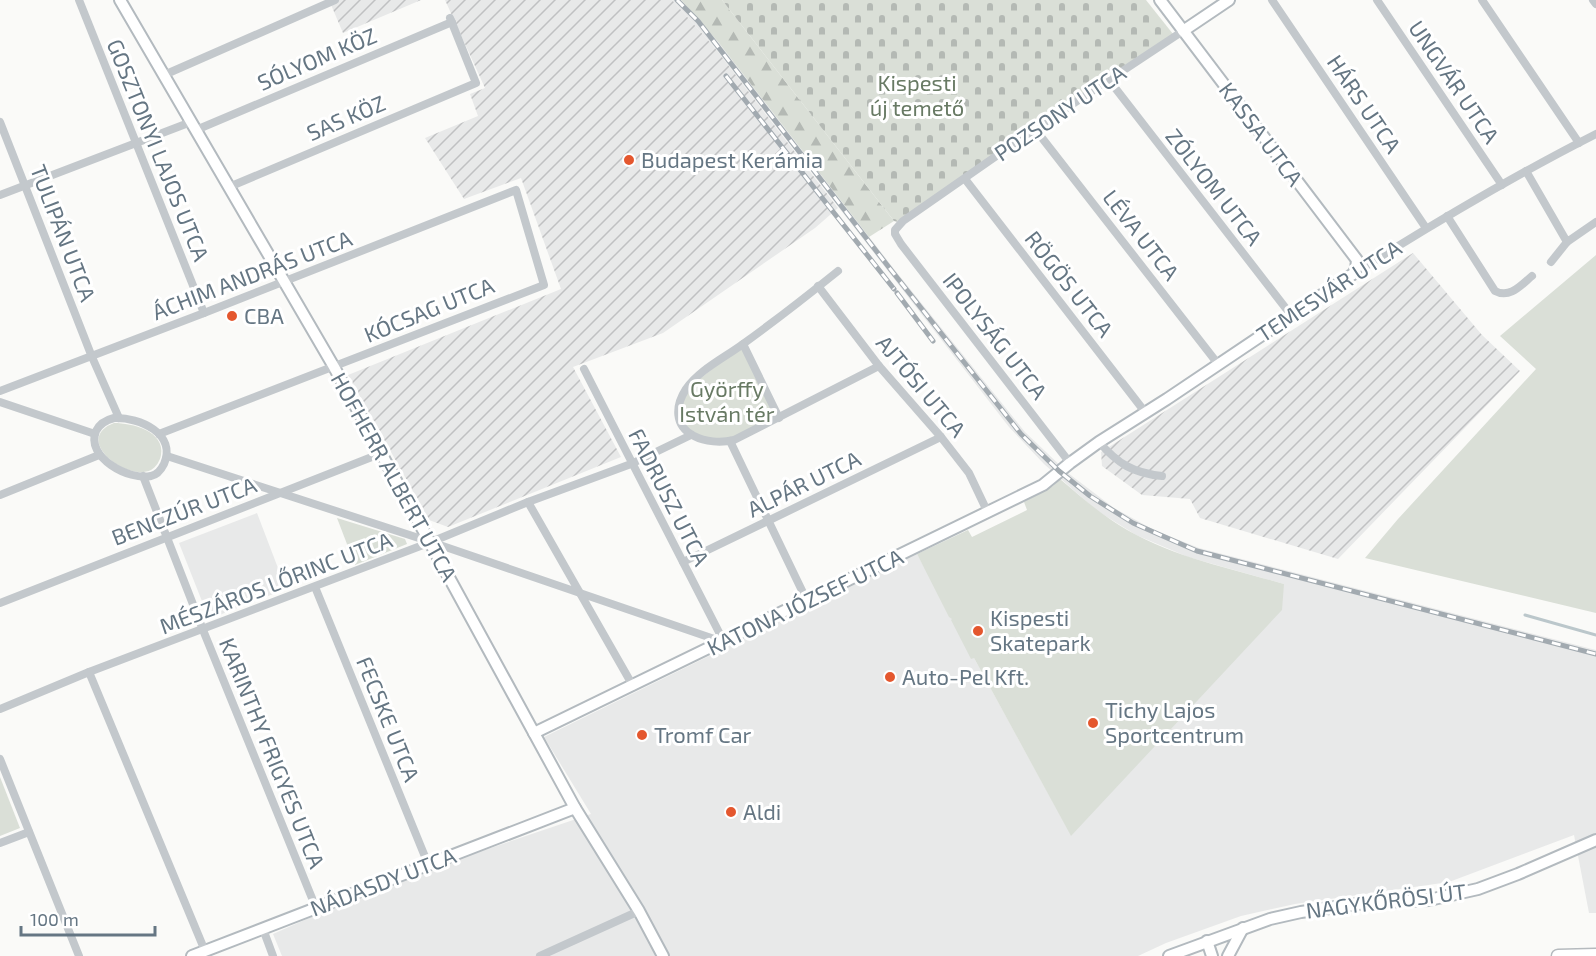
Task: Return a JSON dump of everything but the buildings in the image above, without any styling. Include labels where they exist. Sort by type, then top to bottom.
[{"type":"main road","points":[[1558,956],[1596,955]]},
{"type":"street","name":"GOSZTONYI LAJOS UTCA","points":[[79,0],[204,313]]},
{"type":"street","name":"HOFHERR ALBERT UTCA","points":[[120,0],[334,367],[574,808],[639,911],[663,956]]},
{"type":"street","points":[[164,75],[334,0]]},
{"type":"street","name":"KASSA UTCA","points":[[1160,0],[1357,260],[1356,269]]},
{"type":"street","name":"POZSONY UTCA","points":[[895,230],[903,221],[1035,129],[1229,0]]},
{"type":"street","name":"HÁRS UTCA","points":[[1272,0],[1426,228]]},
{"type":"street","name":"UNGVÁR UTCA","points":[[1377,0],[1502,185]]},
{"type":"street","points":[[1482,0],[1579,143]]},
{"type":"street","points":[[1593,0],[1596,4]]},
{"type":"street","name":"SÓLYOM KÖZ","points":[[0,195],[136,143],[194,126],[451,20]]},
{"type":"street","name":"SAS KÖZ","points":[[230,187],[476,83],[451,20]]},
{"type":"street","name":"ZÓLYOM UTCA","points":[[1109,80],[1291,315]]},
{"type":"street","name":"TULIPÁN UTCA","points":[[0,122],[92,357]]},
{"type":"street","name":"LÉVA UTCA","points":[[1035,129],[1218,364]]},
{"type":"street","name":"TEMESVÁR UTCA","points":[[1070,462],[1350,276],[1356,269],[1366,266],[1426,228],[1596,134]]},
{"type":"street","points":[[1526,171],[1567,242]]},
{"type":"street","name":"RÖGÖS UTCA","points":[[965,179],[1145,412]]},
{"type":"street","name":"ÁCHIM ANDRÁS UTCA","points":[[0,391],[516,190],[544,285]]},
{"type":"street","points":[[1447,216],[1495,291],[1508,294],[1533,276]]},
{"type":"street","points":[[1551,262],[1567,242],[1596,222]]},
{"type":"street","name":"IPOLYSÁG UTCA","points":[[895,230],[901,244],[1070,462]]},
{"type":"street","points":[[838,271],[699,375],[685,391],[679,404],[678,418],[681,426],[691,435],[711,441],[730,441],[879,366]]},
{"type":"street","name":"KÓCSAG UTCA","points":[[159,434],[544,285]]},
{"type":"street","name":"AJTÓSI UTCA","points":[[818,286],[879,366],[969,473],[988,513]]},
{"type":"street","points":[[743,344],[779,418]]},
{"type":"street","points":[[92,357],[119,418]]},
{"type":"street","name":"FADRUSZ UTCA","points":[[584,369],[724,642]]},
{"type":"street","points":[[0,402],[95,434]]},
{"type":"street","points":[[119,418],[141,422],[159,434],[165,442],[167,456],[158,472],[143,476],[117,468],[99,455],[94,444],[95,434],[105,421],[119,418]]},
{"type":"street","name":"MÉSZÁROS LŐRINC UTCA","points":[[0,709],[89,672],[631,464],[691,435]]},
{"type":"street","name":"ALPÁR UTCA","points":[[683,562],[770,522],[941,437]]},
{"type":"street","points":[[730,441],[807,601]]},
{"type":"street","points":[[1099,442],[1115,460],[1144,474],[1162,476]]},
{"type":"street","name":"BENCZÚR UTCA","points":[[0,603],[382,453]]},
{"type":"street","points":[[0,495],[99,455]]},
{"type":"street","points":[[167,456],[431,542],[724,642]]},
{"type":"street","name":"KATONA JÓZSEF UTCA","points":[[534,733],[988,513],[1043,485],[1070,462]]},
{"type":"street","name":"KARINTHY FRIGYES UTCA","points":[[143,476],[316,908]]},
{"type":"street","points":[[528,502],[633,686]]},
{"type":"street","name":"FECSKE UTCA","points":[[315,587],[428,864]]},
{"type":"street","points":[[89,672],[205,951]]},
{"type":"street","points":[[0,759],[79,956]]},
{"type":"street","name":"NÁDASDY UTCA","points":[[192,956],[574,808]]},
{"type":"street","points":[[0,843],[29,832]]},
{"type":"street","name":"NAGYKŐRÖSI ÚT","points":[[1169,956],[1243,928],[1301,912],[1365,903],[1429,900],[1478,889],[1596,840]]},
{"type":"street","points":[[540,956],[639,911]]},
{"type":"street","points":[[1228,956],[1243,928]]},
{"type":"street","points":[[263,929],[273,956]]},
{"type":"street","points":[[1207,941],[1212,956]]},
{"type":"shaded area","points":[[329,0],[421,0],[343,33]]},
{"type":"shaded area","points":[[445,0],[672,0],[715,48],[838,208],[815,228],[663,333],[573,367],[621,457],[448,527],[429,520],[348,375],[561,289],[521,178],[464,199],[425,138],[478,116],[470,94],[485,88]]},
{"type":"shaded area","points":[[672,0],[681,0],[719,43],[894,269],[1025,432],[1068,473],[1114,508],[1154,530],[1199,548],[1596,650],[1596,913],[1589,913],[1574,835],[1449,882],[1295,904],[1241,916],[1166,943],[1138,956],[282,956],[273,934],[390,882],[591,814],[544,737],[917,554],[1071,835],[1284,584],[1188,557],[1136,535],[1096,510],[1044,464],[1009,427],[715,48]]},
{"type":"shaded area","points":[[1413,253],[1482,335],[1520,371],[1338,559],[1200,518],[1190,499],[1142,495],[1102,466],[1101,452]]},
{"type":"shaded area","points":[[257,513],[286,589],[209,619],[179,543]]},
{"type":"green space","points":[[681,0],[722,0],[894,221],[869,237],[719,43]]},
{"type":"green space","name":"Kispesti új temető","points":[[722,0],[1146,0],[1173,34],[902,223],[894,221]]},
{"type":"green space","points":[[1596,255],[1596,613],[1365,558],[1536,369],[1500,336]]},
{"type":"green space","name":"Györffy István tér","points":[[743,344],[779,418],[738,438],[700,438],[679,422],[685,391]]},
{"type":"green space","points":[[114,423],[138,427],[153,434],[161,447],[161,455],[153,469],[141,472],[129,470],[117,465],[107,457],[101,448],[99,439],[103,430]]},
{"type":"green space","name":"Tichy Lajos Sportcentrum","points":[[1060,479],[1104,515],[1138,536],[1199,560],[1284,584],[1282,610],[1071,836],[974,658],[971,659],[917,554],[968,530],[972,537],[1027,510],[1024,502],[1053,486]]},
{"type":"green space","points":[[337,518],[405,539],[407,544],[355,565]]},
{"type":"green space","points":[[0,777],[20,828],[0,836]]},
{"type":"waterway","points":[[1525,615],[1596,635]]},
{"type":"railway","points":[[677,0],[698,21],[1021,434],[1059,471],[1090,496],[1133,523],[1197,551],[1596,654]]},
{"type":"railway","points":[[726,76],[894,289]]},
{"type":"railway","points":[[897,293],[933,341]]},
{"type":"place","name":"Budapest Kerámia","points":[[629,160]]},
{"type":"place","name":"CBA","points":[[232,316]]},
{"type":"place","name":"Kispesti Skatepark","points":[[978,631]]},
{"type":"place","name":"Auto-Pel Kft.","points":[[890,677]]},
{"type":"place","name":"Tichy Lajos Sportcentrum","points":[[1093,723]]},
{"type":"place","name":"Tromf Car","points":[[642,735]]},
{"type":"place","name":"Aldi","points":[[731,812]]}]
